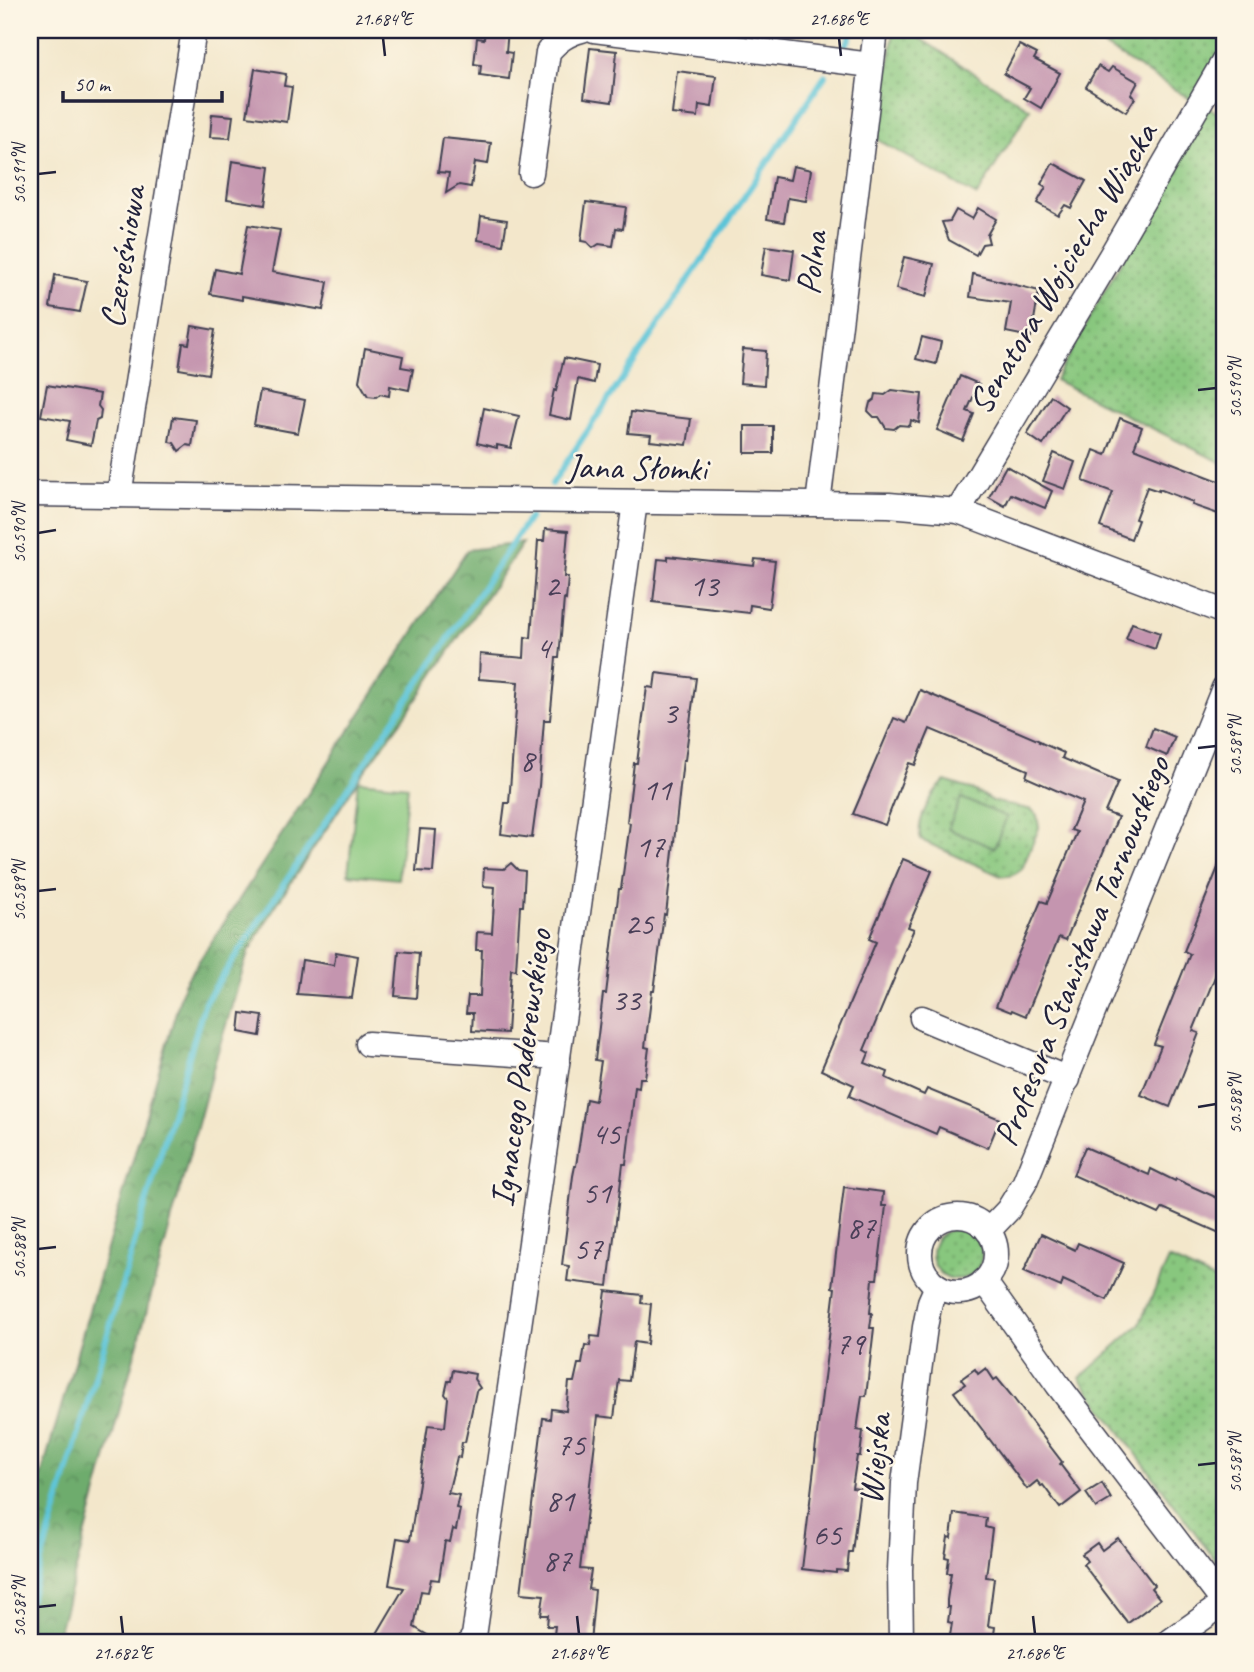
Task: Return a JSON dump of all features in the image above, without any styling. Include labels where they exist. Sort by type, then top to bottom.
[{"type":"street","name":"Czereśniowa","points":[[118,495],[194,30]]},
{"type":"street","points":[[531,173],[548,52],[558,40],[582,30]]},
{"type":"street","points":[[594,30],[871,65]]},
{"type":"street","name":"Polna","points":[[818,504],[876,30]]},
{"type":"street","name":"Senatora Wojciecha Wiącka","points":[[958,511],[1224,61]]},
{"type":"street","name":"Jana Słomki","points":[[30,494],[889,505],[958,511],[1224,612]]},
{"type":"street","name":"Ignacego Paderewskiego","points":[[477,1640],[635,502]]},
{"type":"street","name":"Profesora Stanisława Tarnowskiego","points":[[984,1227],[1007,1210],[1024,1185],[1224,688]]},
{"type":"street","points":[[922,1018],[1068,1079]]},
{"type":"street","points":[[368,1044],[558,1057]]},
{"type":"street","points":[[959,1216],[970,1218],[984,1227],[996,1251],[991,1273],[984,1281],[974,1289],[962,1292],[949,1291],[928,1278],[920,1254],[922,1241],[929,1230],[938,1222],[959,1216]]},
{"type":"street","points":[[984,1281],[1058,1385],[1224,1603],[1169,1642]]},
{"type":"street","name":"Wiejska","points":[[901,1642],[900,1570],[904,1483],[925,1327],[930,1302],[937,1286]]},
{"type":"green space","points":[[894,30],[907,30],[1030,109],[977,196],[878,140]]},
{"type":"green space","points":[[1078,30],[1224,30],[1224,46],[1192,100]]},
{"type":"green space","points":[[1208,107],[1224,117],[1224,464],[1055,380]]},
{"type":"green space","points":[[523,543],[406,715],[361,776],[271,913],[248,953],[216,1058],[56,1642],[30,1642],[30,1514],[184,984],[467,550]]},
{"type":"green space","points":[[358,781],[408,786],[398,879],[348,874]]},
{"type":"green space","points":[[945,781],[973,790],[993,801],[1032,810],[1037,815],[1039,828],[1022,869],[1013,875],[1001,876],[921,840],[922,816],[934,793]]},
{"type":"green space","points":[[961,798],[1007,817],[994,848],[948,829]]},
{"type":"green space","points":[[957,1229],[975,1236],[982,1254],[975,1272],[957,1279],[939,1272],[932,1254],[939,1236]]},
{"type":"green space","points":[[1169,1259],[1224,1284],[1222,1569],[1080,1378],[1139,1325]]},
{"type":"building","points":[[485,30],[508,30],[506,52],[512,53],[509,79],[480,75],[481,65],[474,64],[477,38],[484,39]]},
{"type":"building","points":[[1019,45],[1037,54],[1034,59],[1060,73],[1041,108],[1024,98],[1030,88],[1004,74]]},
{"type":"building","points":[[590,48],[617,51],[612,102],[584,98]]},
{"type":"building","points":[[1098,66],[1108,72],[1112,67],[1138,82],[1131,95],[1135,98],[1126,112],[1086,87]]},
{"type":"building","points":[[255,69],[286,74],[284,86],[292,87],[287,122],[247,116]]},
{"type":"building","points":[[677,71],[716,76],[712,107],[699,105],[698,117],[672,114]]},
{"type":"building","points":[[212,114],[233,116],[230,138],[210,137]]},
{"type":"building","points":[[443,138],[491,143],[488,164],[475,162],[471,187],[459,185],[446,193],[449,173],[438,172]]},
{"type":"building","points":[[232,161],[270,167],[265,205],[227,199]]},
{"type":"building","points":[[1053,163],[1086,181],[1071,208],[1065,205],[1058,215],[1037,203],[1046,187],[1041,184]]},
{"type":"building","points":[[793,166],[811,170],[806,201],[788,198],[784,222],[767,219],[774,177],[790,180]]},
{"type":"building","points":[[586,202],[626,207],[623,229],[616,228],[613,246],[599,244],[593,248],[587,242],[581,241]]},
{"type":"building","points":[[978,208],[996,219],[987,235],[989,243],[982,244],[976,255],[949,240],[942,222],[950,221],[956,210],[972,219]]},
{"type":"building","points":[[481,216],[507,220],[503,245],[478,240]]},
{"type":"building","points":[[248,225],[280,230],[272,272],[328,282],[323,310],[242,296],[242,300],[210,294],[215,269],[239,274]]},
{"type":"building","points":[[766,246],[794,250],[790,280],[761,275]]},
{"type":"building","points":[[904,257],[934,264],[926,297],[896,289]]},
{"type":"building","points":[[973,274],[1039,291],[1031,337],[1006,332],[1011,303],[970,297]]},
{"type":"building","points":[[55,275],[87,281],[80,312],[50,307]]},
{"type":"building","points":[[192,326],[215,330],[208,374],[179,369],[183,343],[189,344]]},
{"type":"building","points":[[922,337],[941,342],[936,364],[916,359]]},
{"type":"building","points":[[365,348],[403,356],[401,367],[413,369],[409,390],[390,386],[389,396],[368,396],[359,381]]},
{"type":"building","points":[[743,349],[766,351],[764,385],[740,383]]},
{"type":"building","points":[[564,358],[597,365],[594,383],[578,379],[571,420],[549,415]]},
{"type":"building","points":[[960,376],[979,384],[967,411],[974,414],[963,441],[937,430]]},
{"type":"building","points":[[47,385],[100,394],[100,419],[96,421],[91,445],[66,440],[70,421],[41,416]]},
{"type":"building","points":[[892,390],[922,394],[919,423],[911,420],[910,426],[886,428],[879,417],[874,417],[868,411],[876,394],[885,395]]},
{"type":"building","points":[[260,391],[305,400],[298,433],[254,425]]},
{"type":"building","points":[[1051,396],[1067,407],[1043,445],[1027,434]]},
{"type":"building","points":[[484,408],[519,416],[511,448],[477,443]]},
{"type":"building","points":[[631,412],[691,419],[687,445],[650,441],[651,435],[628,433]]},
{"type":"building","points":[[173,417],[196,420],[192,446],[187,445],[179,451],[174,443],[169,442]]},
{"type":"building","points":[[1120,418],[1142,427],[1134,448],[1224,483],[1224,516],[1192,505],[1193,502],[1159,489],[1147,487],[1131,539],[1100,527],[1113,492],[1083,481],[1094,450],[1106,455]]},
{"type":"building","points":[[745,426],[773,426],[773,453],[745,453]]},
{"type":"building","points":[[1054,453],[1075,462],[1065,489],[1043,481]]},
{"type":"building","points":[[1006,466],[1052,491],[1045,508],[1011,494],[1005,506],[989,497]]},
{"type":"building","points":[[545,529],[568,531],[564,577],[568,577],[550,720],[544,720],[532,838],[501,834],[505,803],[509,803],[518,682],[479,679],[480,654],[524,658],[525,637],[531,638],[538,541],[544,541]]},
{"type":"building","points":[[668,556],[754,566],[755,559],[775,561],[769,608],[750,605],[749,613],[653,602],[658,559],[668,560]]},
{"type":"building","points":[[1132,623],[1160,633],[1155,649],[1126,639]]},
{"type":"building","points":[[656,673],[696,678],[683,760],[666,915],[664,914],[652,991],[645,1047],[649,1048],[645,1078],[640,1078],[639,1088],[635,1087],[608,1286],[567,1281],[569,1266],[562,1265],[586,1099],[595,1101],[601,1061],[595,1060],[630,823],[627,822],[634,763],[637,763],[647,687],[654,688]]},
{"type":"building","points":[[920,690],[1040,741],[1064,753],[1062,758],[1118,782],[1105,812],[1118,817],[1066,940],[1059,937],[1026,1016],[996,1006],[1041,901],[1047,903],[1077,832],[1071,830],[1083,802],[1026,777],[1028,770],[930,729],[915,765],[909,763],[885,825],[853,814],[894,718],[906,723]]},
{"type":"building","points":[[1153,728],[1175,737],[1167,756],[1146,747]]},
{"type":"building","points":[[420,829],[436,830],[433,872],[416,871]]},
{"type":"building","points":[[1224,853],[1224,954],[1193,1031],[1199,1033],[1170,1107],[1141,1095],[1161,1046],[1154,1044],[1190,954],[1184,951]]},
{"type":"building","points":[[903,859],[932,871],[908,927],[914,929],[864,1050],[869,1053],[865,1063],[888,1072],[886,1078],[924,1095],[927,1089],[1000,1119],[988,1148],[939,1127],[936,1134],[849,1096],[854,1085],[821,1070],[876,942],[869,939]]},
{"type":"building","points":[[511,863],[518,870],[525,871],[516,970],[511,969],[507,1033],[472,1031],[473,1013],[466,1013],[468,996],[480,996],[482,950],[476,950],[477,932],[492,933],[495,887],[483,886],[484,868],[504,869]]},
{"type":"building","points":[[399,951],[419,953],[416,998],[395,996]]},
{"type":"building","points":[[336,952],[358,956],[352,998],[297,994],[302,960],[334,965]]},
{"type":"building","points":[[241,1013],[263,1016],[260,1036],[239,1032]]},
{"type":"building","points":[[1085,1147],[1149,1175],[1151,1169],[1224,1201],[1224,1235],[1163,1208],[1159,1214],[1073,1175]]},
{"type":"building","points":[[844,1187],[883,1192],[882,1206],[886,1206],[877,1279],[873,1279],[870,1328],[874,1328],[866,1396],[862,1396],[857,1430],[863,1431],[852,1488],[860,1489],[852,1552],[849,1552],[847,1571],[836,1570],[836,1573],[802,1569]]},
{"type":"building","points":[[1041,1234],[1075,1250],[1078,1243],[1124,1263],[1107,1300],[1063,1280],[1061,1287],[1024,1271]]},
{"type":"building","points":[[606,1291],[642,1295],[641,1303],[651,1304],[647,1344],[634,1342],[629,1381],[619,1380],[614,1418],[598,1416],[580,1569],[591,1570],[588,1589],[595,1590],[590,1642],[557,1642],[557,1636],[554,1635],[555,1626],[547,1626],[548,1615],[541,1615],[544,1595],[521,1593],[543,1418],[550,1419],[551,1409],[566,1411],[569,1382],[574,1382],[578,1364],[582,1364],[585,1345],[590,1346],[591,1336],[600,1337]]},
{"type":"building","points":[[986,1368],[994,1380],[997,1378],[1011,1395],[1062,1462],[1060,1464],[1081,1492],[1060,1508],[1037,1481],[1027,1489],[954,1392],[965,1384],[961,1379],[975,1369],[978,1374]]},
{"type":"building","points":[[453,1370],[475,1374],[474,1379],[480,1388],[476,1391],[465,1442],[462,1442],[460,1458],[457,1457],[448,1493],[459,1495],[456,1508],[460,1509],[456,1530],[453,1529],[450,1542],[445,1541],[439,1580],[431,1579],[428,1592],[421,1591],[414,1627],[439,1642],[372,1642],[404,1588],[389,1585],[397,1538],[410,1540],[428,1425],[445,1427],[448,1398],[445,1394]]},
{"type":"building","points":[[1102,1483],[1111,1499],[1096,1508],[1086,1493]]},
{"type":"building","points":[[954,1513],[986,1518],[985,1527],[992,1529],[986,1577],[994,1578],[988,1626],[995,1627],[993,1642],[949,1642],[952,1623],[948,1622],[950,1607],[947,1607],[947,1600],[951,1573],[947,1573],[949,1558],[945,1557]]},
{"type":"building","points":[[1118,1538],[1154,1585],[1151,1588],[1160,1599],[1128,1623],[1083,1564],[1087,1561],[1082,1554],[1097,1543],[1102,1550]]},
{"type":"waterway","points":[[846,44],[851,30]]},
{"type":"waterway","points":[[552,484],[825,76]]},
{"type":"waterway","points":[[30,1599],[205,1002],[530,517]]}]
